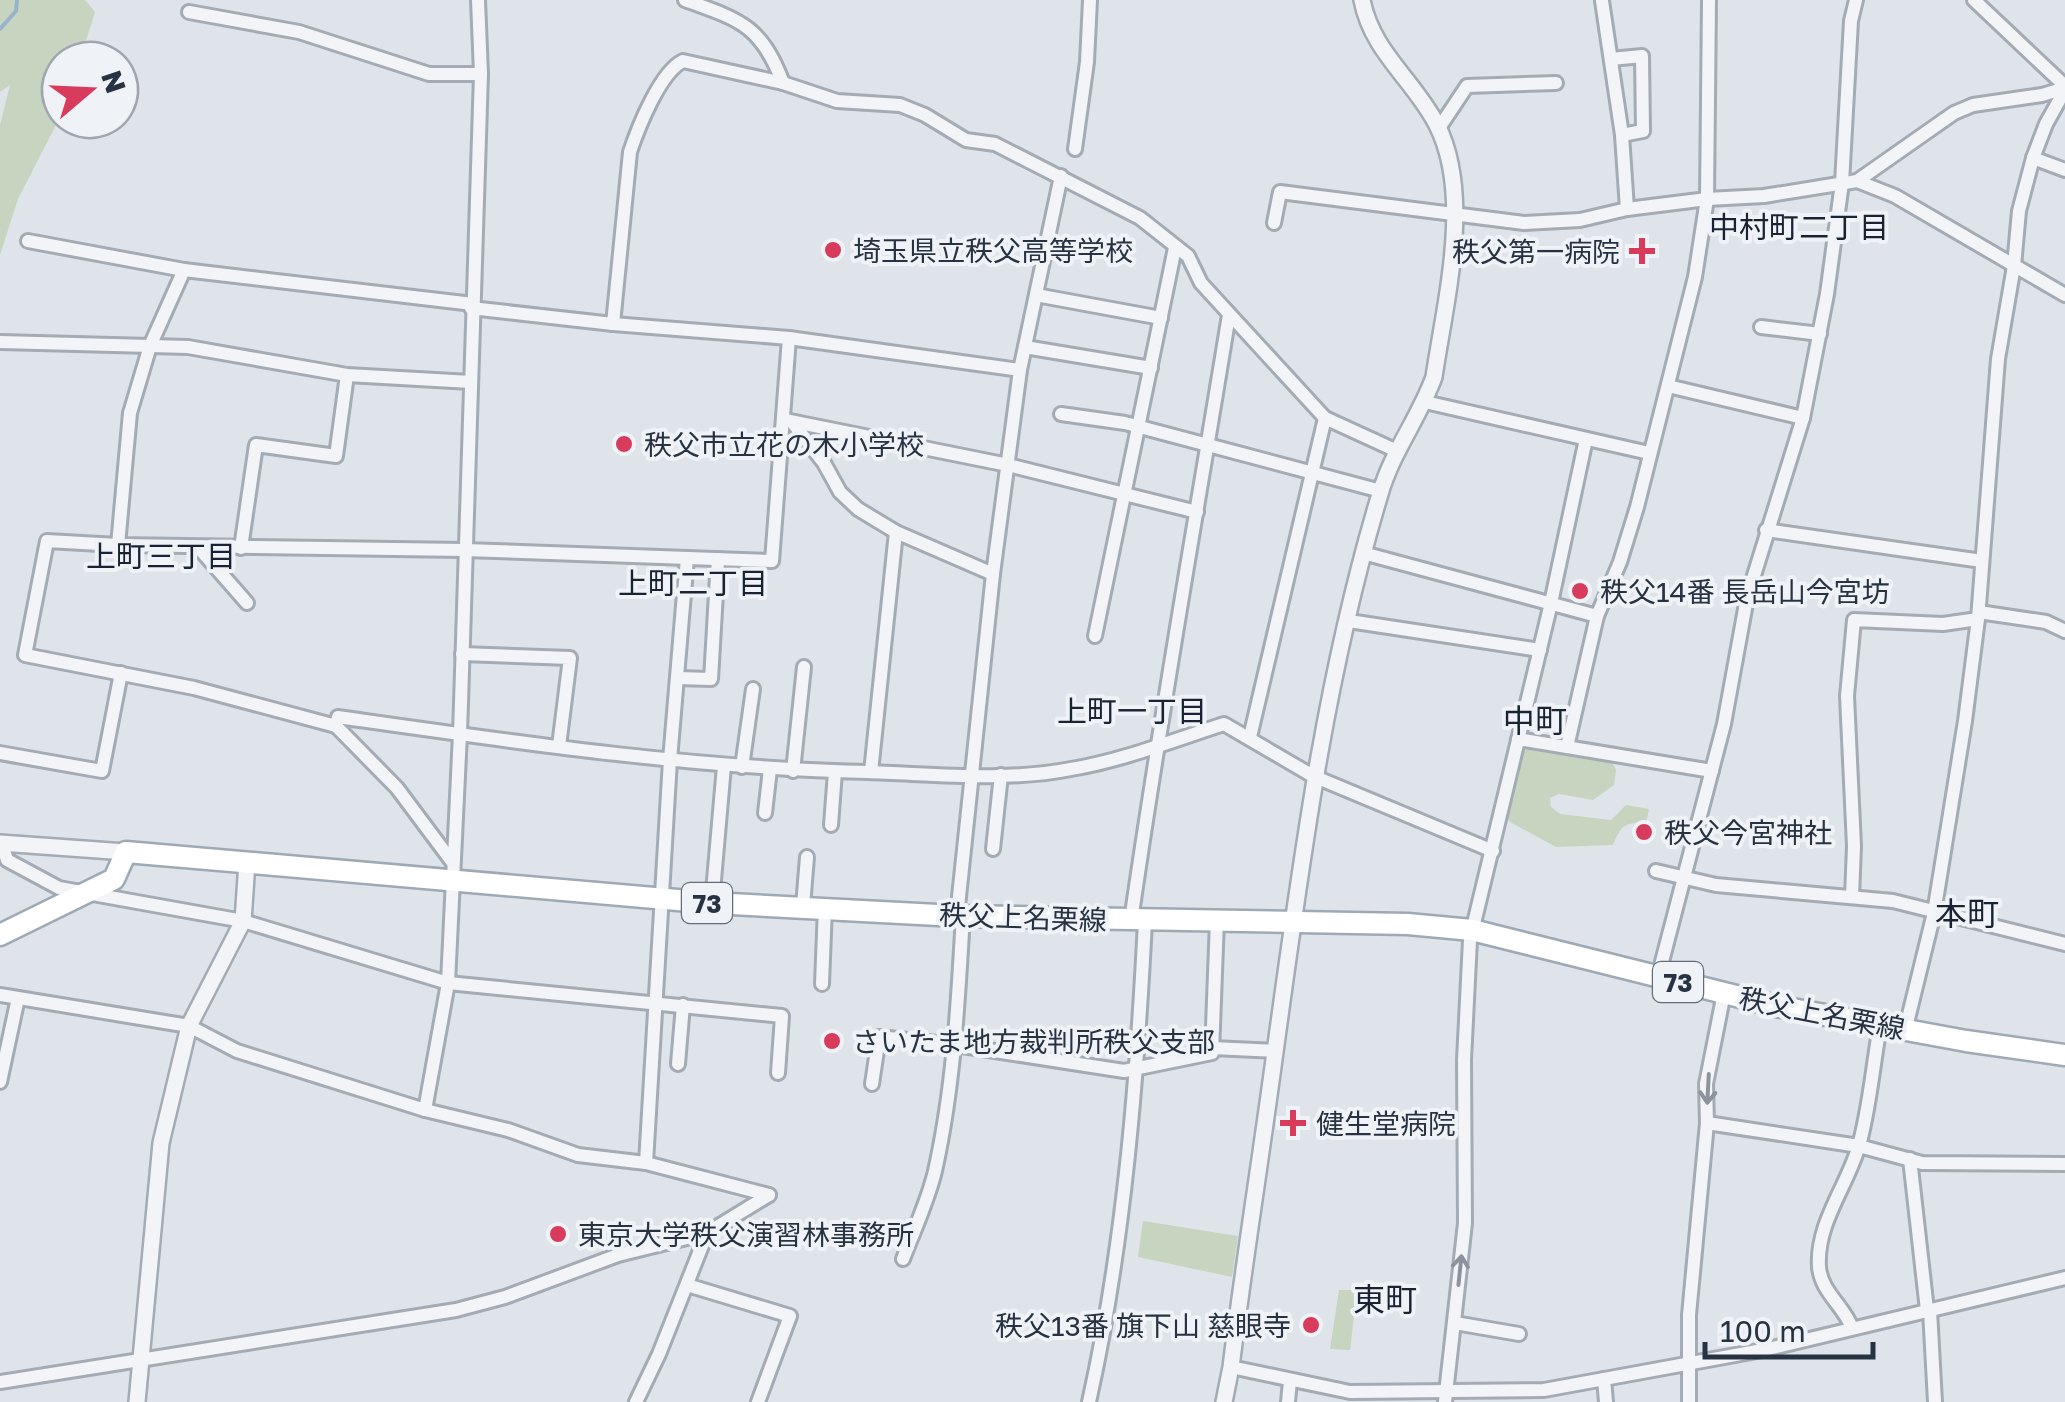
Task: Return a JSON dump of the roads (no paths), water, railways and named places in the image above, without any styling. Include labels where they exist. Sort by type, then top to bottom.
[{"type":"main road","name":"秩父上名栗線","points":[[126,852],[452,872],[712,903],[1138,921],[1408,924],[1472,930],[1724,993],[1880,1026],[2065,1055]]},
{"type":"main road","points":[[0,935],[114,879],[126,852]]},
{"type":"street","points":[[426,1110],[448,983],[460,734],[481,74],[478,0]]},
{"type":"street","points":[[686,0],[754,30],[784,83]]},
{"type":"street","points":[[1076,149],[1090,0]]},
{"type":"street","points":[[1224,1402],[1313,776],[1363,552],[1381,491],[1434,378],[1456,214],[1452,173],[1439,128],[1378,44],[1362,0]]},
{"type":"street","points":[[1566,747],[1597,616],[1620,562],[1695,277],[1707,199],[1708,0]]},
{"type":"street","points":[[1658,977],[1734,679],[1747,598],[1804,418],[1842,183],[1851,21],[1856,0]]},
{"type":"street","points":[[1974,0],[2065,88]]},
{"type":"street","points":[[1602,1],[1622,135],[1628,209]]},
{"type":"street","points":[[189,12],[300,32],[429,74],[481,74]]},
{"type":"street","points":[[1610,59],[1642,56],[1643,131],[1622,135]]},
{"type":"street","points":[[612,324],[630,152],[672,66],[683,61],[784,83],[836,101],[900,105],[966,140],[995,144],[1140,218],[1188,256],[1201,282],[1325,418],[1397,451]]},
{"type":"street","points":[[1439,128],[1467,86],[1556,83]]},
{"type":"street","points":[[1905,1030],[1934,913],[1979,616],[1998,359],[2019,212],[2033,158],[2065,88]]},
{"type":"street","points":[[1274,223],[1280,192],[1524,223],[1580,220],[1628,209],[1764,196],[1857,181],[1964,109],[2065,88]]},
{"type":"street","points":[[2033,158],[2065,170]]},
{"type":"street","points":[[904,1259],[934,1174],[956,1045],[960,915],[993,574],[1020,370],[1062,176]]},
{"type":"street","points":[[1857,181],[1895,196],[2065,295]]},
{"type":"street","points":[[28,241],[184,270],[612,324],[789,338],[1020,370]]},
{"type":"street","points":[[1095,636],[1175,248]]},
{"type":"street","points":[[118,545],[130,413],[150,346],[184,270]]},
{"type":"street","points":[[1036,295],[1160,318]]},
{"type":"street","points":[[1089,1402],[1103,1337],[1137,1070],[1138,921],[1153,767],[1160,744],[1229,315]]},
{"type":"street","points":[[1761,328],[1820,334]]},
{"type":"street","points":[[452,872],[397,788],[336,726],[194,688],[25,655],[47,540],[772,561],[789,422],[789,338]]},
{"type":"street","points":[[0,342],[188,347],[347,375],[471,382]]},
{"type":"street","points":[[1025,347],[1150,368]]},
{"type":"street","points":[[241,548],[256,445],[336,456],[347,375]]},
{"type":"street","points":[[1668,386],[1804,418]]},
{"type":"street","points":[[1425,402],[1649,453]]},
{"type":"street","points":[[1061,414],[1125,423],[1381,491]]},
{"type":"street","points":[[1250,736],[1325,418]]},
{"type":"street","points":[[789,422],[1008,464],[1197,512]]},
{"type":"street","points":[[789,422],[824,464],[840,492],[874,521],[993,574]]},
{"type":"street","points":[[1446,1396],[1465,1223],[1465,1009],[1472,930],[1586,440]]},
{"type":"street","points":[[1766,530],[1982,561]]},
{"type":"street","points":[[871,772],[896,532]]},
{"type":"street","points":[[198,547],[248,603]]},
{"type":"street","points":[[1363,552],[1597,616]]},
{"type":"street","points":[[646,1163],[670,760],[687,558]]},
{"type":"street","points":[[677,678],[711,679],[718,559]]},
{"type":"street","points":[[1852,897],[1854,846],[1847,696],[1854,620],[1943,624],[1979,616],[2046,622],[2065,631]]},
{"type":"street","points":[[1349,621],[1540,650]]},
{"type":"street","points":[[462,654],[570,658],[558,746]]},
{"type":"street","points":[[793,771],[804,668]]},
{"type":"street","points":[[0,753],[102,771],[121,673]]},
{"type":"street","points":[[742,767],[754,689]]},
{"type":"street","points":[[336,726],[338,717],[724,766],[972,778],[1067,770],[1115,760],[1224,724],[1313,776],[1493,851]]},
{"type":"street","points":[[1518,739],[1712,772]]},
{"type":"street","points":[[712,903],[724,766]]},
{"type":"street","points":[[765,813],[770,769]]},
{"type":"street","points":[[831,825],[835,772]]},
{"type":"street","points":[[993,849],[1001,775]]},
{"type":"street","points":[[126,852],[1,844],[7,860],[59,888],[242,921],[448,983],[782,1016],[778,1073]]},
{"type":"street","points":[[803,906],[807,857]]},
{"type":"street","points":[[136,1402],[161,1143],[188,1026],[242,921],[246,862]]},
{"type":"street","points":[[1656,870],[1732,886],[1892,902],[2065,944]]},
{"type":"street","points":[[822,984],[826,907]]},
{"type":"street","points":[[872,1084],[879,1037],[1124,1071],[1212,1053],[1217,920]]},
{"type":"street","points":[[1689,1402],[1692,1260],[1707,1123],[1706,1084],[1724,993]]},
{"type":"street","points":[[0,995],[188,1026],[237,1050],[426,1110],[508,1130],[578,1155],[646,1163],[768,1195],[707,1233],[618,1255],[505,1297],[456,1310],[0,1382]]},
{"type":"street","points":[[0,1082],[18,998]]},
{"type":"street","points":[[678,1064],[683,1005]]},
{"type":"street","points":[[1852,1328],[1848,1315],[1831,1299],[1819,1270],[1822,1242],[1836,1194],[1859,1146],[1880,1026]]},
{"type":"street","points":[[1212,1048],[1275,1051]]},
{"type":"street","points":[[1707,1123],[1859,1146],[1942,1165],[2065,1164]]},
{"type":"street","points":[[1910,1159],[1928,1310],[1934,1402]]},
{"type":"street","points":[[636,1402],[707,1233]]},
{"type":"street","points":[[1231,1367],[1350,1392],[1535,1396],[1768,1349],[2065,1278]]},
{"type":"street","points":[[687,1286],[790,1316],[758,1402]]},
{"type":"street","points":[[1455,1323],[1519,1334]]},
{"type":"street","points":[[1604,1380],[1606,1402]]},
{"type":"street","points":[[1288,1402],[1290,1382]]},
{"type":"waterway","points":[[0,29],[16,11],[17,0]]},
{"type":"place","name":"埼玉県立秩父高等学校","points":[[833,250]]},
{"type":"place","name":"秩父第一病院","points":[[1642,251]]},
{"type":"place","name":"秩父市立花の木小学校","points":[[624,444]]},
{"type":"place","name":"秩父14番 長岳山今宮坊","points":[[1580,591]]},
{"type":"place","name":"秩父今宮神社","points":[[1644,832]]},
{"type":"place","name":"さいたま地方裁判所秩父支部","points":[[832,1041]]},
{"type":"place","name":"健生堂病院","points":[[1293,1123]]},
{"type":"place","name":"東京大学秩父演習林事務所","points":[[558,1234]]},
{"type":"place","name":"秩父13番 旗下山 慈眼寺","points":[[1311,1325]]},
{"type":"district","name":"中村町二丁目","points":[[1799,227]]},
{"type":"district","name":"上町三丁目","points":[[161,556]]},
{"type":"district","name":"上町二丁目","points":[[693,583]]},
{"type":"district","name":"上町一丁目","points":[[1132,711]]},
{"type":"district","name":"中町","points":[[1535,720]]},
{"type":"district","name":"本町","points":[[1967,913]]},
{"type":"district","name":"東町","points":[[1385,1299]]}]
